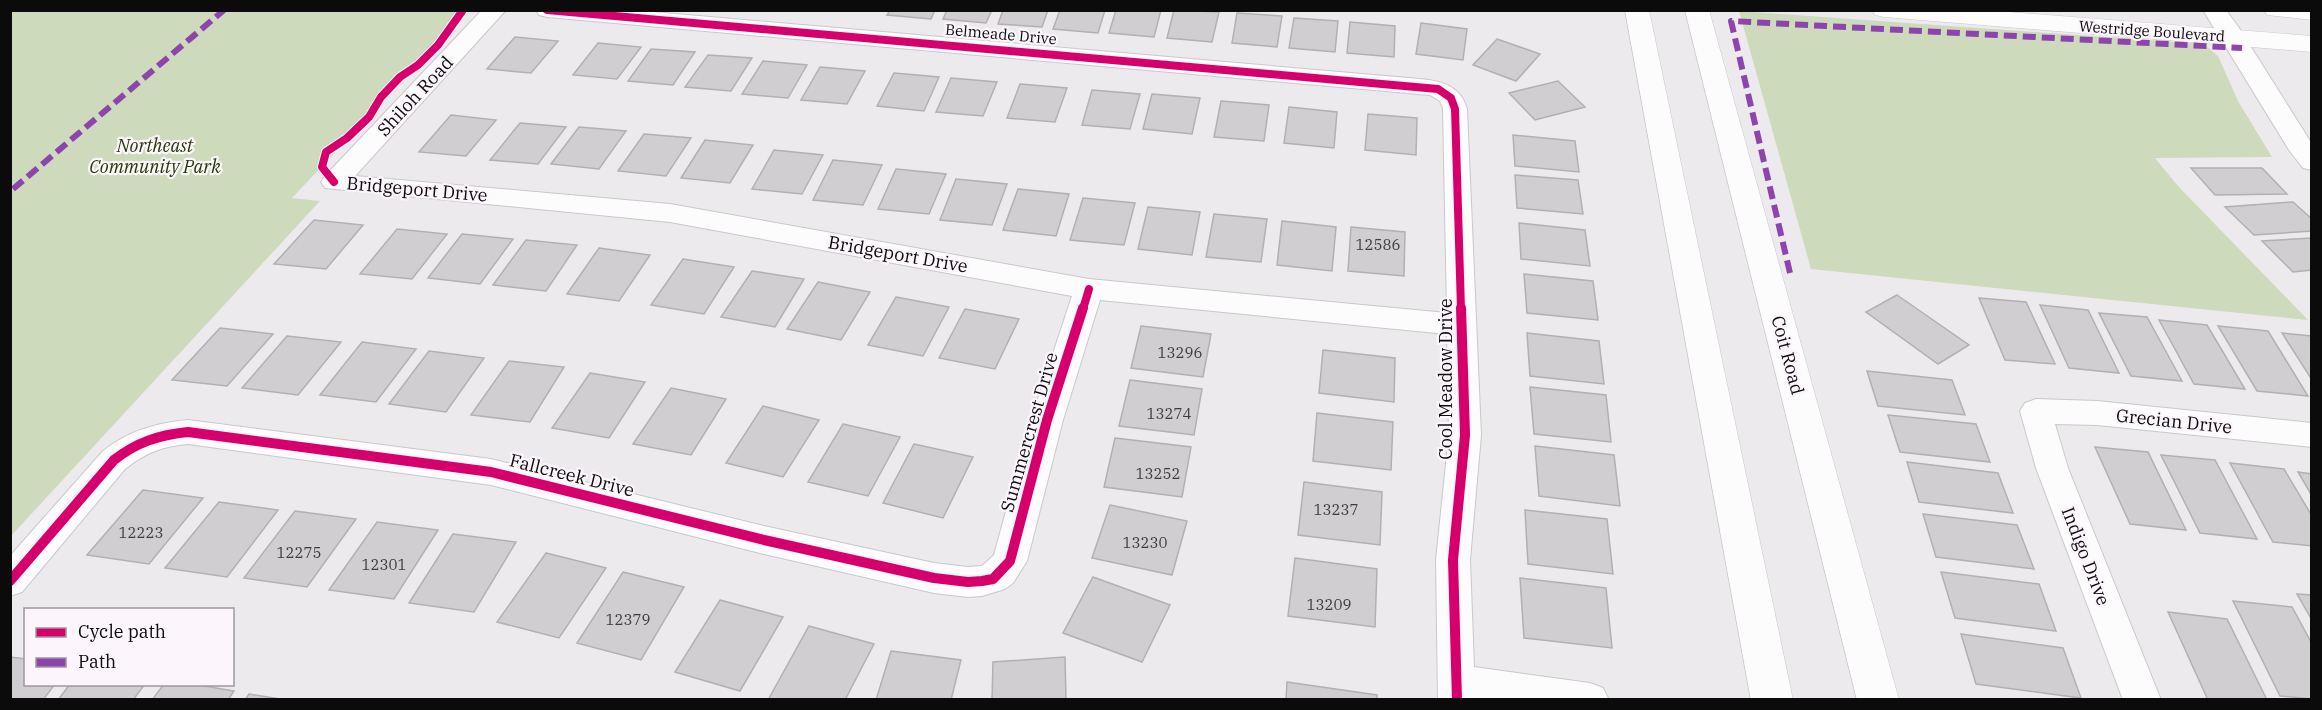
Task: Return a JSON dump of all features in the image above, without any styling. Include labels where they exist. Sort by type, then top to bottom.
[{"type":"main road","points":[[1637,10],[1772,699]]},
{"type":"main road","name":"Coit Road","points":[[1697,10],[1878,699]]},
{"type":"main road","name":"Westridge Boulevard","points":[[1884,10],[2312,44]]},
{"type":"main road","points":[[2276,10],[2312,13]]},
{"type":"street","name":"Shiloh Road","points":[[334,182],[495,10]]},
{"type":"street","name":"Belmeade Drive","points":[[547,10],[1420,86],[1438,88],[1450,96]]},
{"type":"street","points":[[2214,10],[2235,38],[2306,149]]},
{"type":"street","name":"Cool Meadow Drive","points":[[1450,96],[1454,102],[1455,120],[1465,435],[1453,560],[1457,691]]},
{"type":"street","name":"Bridgeport Drive","points":[[334,182],[670,213],[1089,289],[1462,326]]},
{"type":"street","name":"Summercrest Drive","points":[[993,579],[1010,561],[1047,420],[1089,289]]},
{"type":"street","name":"Grecian Drive","points":[[2036,411],[2097,413],[2312,435]]},
{"type":"street","name":"Indigo Drive","points":[[2036,411],[2052,468],[2142,699]]},
{"type":"street","name":"Fallcreek Drive","points":[[10,581],[114,460],[138,441],[160,434],[188,432],[491,472],[753,537],[934,578],[968,582],[993,579]]},
{"type":"street","points":[[1457,691],[1590,699]]},
{"type":"green space","name":"Northeast Community Park","points":[[11,10],[469,11],[292,198],[320,201],[11,536]]},
{"type":"green space","points":[[1739,11],[2204,44],[2218,56],[2238,101],[2272,157],[2155,158],[2178,186],[2308,320],[1811,269]]},
{"type":"building","points":[[890,10],[935,10],[931,19],[887,15]]},
{"type":"building","points":[[947,10],[992,10],[986,23],[943,19]]},
{"type":"building","points":[[1003,10],[1048,10],[1042,27],[998,24]]},
{"type":"building","points":[[1060,10],[1105,10],[1098,33],[1053,29]]},
{"type":"building","points":[[1116,10],[1161,10],[1154,37],[1109,33]]},
{"type":"building","points":[[1174,10],[1219,12],[1212,42],[1167,38]]},
{"type":"building","points":[[1237,13],[1282,16],[1277,47],[1232,43]]},
{"type":"building","points":[[1294,18],[1338,21],[1335,52],[1289,48]]},
{"type":"building","points":[[1350,22],[1395,26],[1394,57],[1347,53]]},
{"type":"building","points":[[1421,23],[1467,29],[1463,60],[1416,54]]},
{"type":"building","points":[[515,37],[558,41],[531,73],[487,69]]},
{"type":"building","points":[[1497,39],[1540,54],[1516,81],[1473,65]]},
{"type":"building","points":[[598,43],[641,47],[617,79],[573,75]]},
{"type":"building","points":[[651,49],[695,52],[673,85],[628,81]]},
{"type":"building","points":[[708,55],[752,58],[731,91],[685,87]]},
{"type":"building","points":[[763,61],[807,65],[788,98],[742,94]]},
{"type":"building","points":[[820,67],[865,71],[847,104],[801,100]]},
{"type":"building","points":[[894,73],[939,77],[924,111],[877,106]]},
{"type":"building","points":[[951,78],[997,82],[983,116],[936,112]]},
{"type":"building","points":[[1558,81],[1585,107],[1535,120],[1509,93]]},
{"type":"building","points":[[1020,84],[1067,88],[1055,122],[1007,118]]},
{"type":"building","points":[[1092,90],[1140,94],[1130,129],[1082,125]]},
{"type":"building","points":[[1152,94],[1200,98],[1192,134],[1143,129]]},
{"type":"building","points":[[1221,101],[1269,105],[1264,141],[1214,137]]},
{"type":"building","points":[[1289,107],[1337,112],[1334,148],[1284,143]]},
{"type":"building","points":[[1368,114],[1417,118],[1416,155],[1365,150]]},
{"type":"building","points":[[451,115],[496,120],[466,156],[419,152]]},
{"type":"building","points":[[520,123],[566,127],[538,164],[490,160]]},
{"type":"building","points":[[579,127],[626,131],[599,169],[551,164]]},
{"type":"building","points":[[644,134],[691,138],[666,176],[618,171]]},
{"type":"building","points":[[1513,135],[1575,141],[1579,172],[1515,166]]},
{"type":"building","points":[[705,140],[753,145],[730,183],[681,178]]},
{"type":"building","points":[[774,150],[823,155],[802,194],[752,189]]},
{"type":"building","points":[[833,160],[882,165],[863,205],[813,200]]},
{"type":"building","points":[[2191,168],[2262,168],[2287,194],[2215,195]]},
{"type":"building","points":[[896,169],[946,174],[929,214],[878,209]]},
{"type":"building","points":[[1515,175],[1578,180],[1583,214],[1517,208]]},
{"type":"building","points":[[956,179],[1007,184],[992,225],[940,220]]},
{"type":"building","points":[[1018,189],[1069,194],[1056,236],[1003,230]]},
{"type":"building","points":[[1083,198],[1135,203],[1124,245],[1070,240]]},
{"type":"building","points":[[2293,202],[2312,219],[2312,231],[2254,235],[2225,207]]},
{"type":"building","points":[[1148,207],[1200,212],[1192,255],[1138,249]]},
{"type":"building","points":[[1214,214],[1267,219],[1261,262],[1206,257]]},
{"type":"building","points":[[314,220],[363,225],[326,269],[274,264]]},
{"type":"building","points":[[1282,221],[1336,227],[1332,271],[1277,265]]},
{"type":"building","points":[[1519,223],[1585,230],[1590,266],[1521,259]]},
{"type":"building","points":[[1351,227],[1405,232],[1404,276],[1348,271]]},
{"type":"building","points":[[397,229],[447,234],[412,279],[360,274]]},
{"type":"building","points":[[462,234],[513,239],[480,284],[428,278]]},
{"type":"building","points":[[2312,238],[2312,270],[2293,272],[2262,241]]},
{"type":"building","points":[[526,240],[577,245],[546,291],[493,285]]},
{"type":"building","points":[[599,248],[650,255],[619,301],[567,294]]},
{"type":"building","points":[[683,259],[734,267],[704,314],[651,305]]},
{"type":"building","points":[[752,271],[804,279],[775,327],[721,317]]},
{"type":"building","points":[[1524,274],[1593,281],[1598,320],[1527,313]]},
{"type":"building","points":[[818,282],[870,292],[841,340],[787,329]]},
{"type":"building","points":[[1897,295],[1969,345],[1938,364],[1866,312]]},
{"type":"building","points":[[896,297],[949,307],[923,356],[868,345]]},
{"type":"building","points":[[1979,298],[2026,302],[2055,364],[2005,360]]},
{"type":"building","points":[[2040,305],[2088,310],[2119,373],[2069,368]]},
{"type":"building","points":[[965,309],[1019,319],[995,369],[939,358]]},
{"type":"building","points":[[2099,313],[2147,317],[2182,381],[2131,376]]},
{"type":"building","points":[[2159,320],[2207,325],[2245,389],[2194,384]]},
{"type":"building","points":[[1141,326],[1211,334],[1203,377],[1131,368]]},
{"type":"building","points":[[2218,326],[2268,331],[2308,396],[2257,391]]},
{"type":"building","points":[[220,328],[273,334],[227,386],[172,380]]},
{"type":"building","points":[[1527,333],[1599,341],[1604,384],[1530,376]]},
{"type":"building","points":[[2282,333],[2312,336],[2312,380]]},
{"type":"building","points":[[287,336],[341,342],[298,395],[242,388]]},
{"type":"building","points":[[362,342],[416,349],[376,402],[320,395]]},
{"type":"building","points":[[1323,350],[1395,358],[1394,402],[1319,393]]},
{"type":"building","points":[[429,351],[484,358],[446,412],[389,404]]},
{"type":"building","points":[[509,361],[564,367],[530,422],[471,415]]},
{"type":"building","points":[[1867,371],[1952,380],[1965,415],[1878,406]]},
{"type":"building","points":[[590,373],[645,382],[609,438],[552,428]]},
{"type":"building","points":[[1130,380],[1202,389],[1194,435],[1119,426]]},
{"type":"building","points":[[1530,387],[1606,395],[1611,442],[1534,434]]},
{"type":"building","points":[[671,388],[726,399],[691,455],[633,444]]},
{"type":"building","points":[[763,406],[819,420],[783,477],[726,463]]},
{"type":"building","points":[[1317,413],[1393,422],[1391,470],[1313,461]]},
{"type":"building","points":[[1888,415],[1976,424],[1990,462],[1900,452]]},
{"type":"building","points":[[843,424],[900,437],[868,496],[808,482]]},
{"type":"building","points":[[1115,438],[1191,447],[1182,497],[1104,487]]},
{"type":"building","points":[[914,444],[973,457],[943,518],[883,503]]},
{"type":"building","points":[[1535,446],[1614,455],[1620,506],[1539,496]]},
{"type":"building","points":[[2095,447],[2148,452],[2186,530],[2130,524]]},
{"type":"building","points":[[2161,455],[2215,460],[2257,539],[2200,533]]},
{"type":"building","points":[[1907,462],[1998,473],[2013,513],[1919,502]]},
{"type":"building","points":[[2230,463],[2284,469],[2312,516],[2312,546],[2273,542]]},
{"type":"building","points":[[2298,472],[2312,474],[2312,496]]},
{"type":"building","points":[[1304,482],[1382,492],[1380,545],[1298,535]]},
{"type":"building","points":[[143,490],[203,498],[149,564],[87,555]]},
{"type":"building","points":[[219,502],[278,510],[227,577],[165,568]]},
{"type":"building","points":[[1110,505],[1187,521],[1172,575],[1092,558]]},
{"type":"building","points":[[1525,510],[1607,519],[1613,574],[1528,564]]},
{"type":"building","points":[[295,511],[356,519],[307,587],[244,578]]},
{"type":"building","points":[[1923,514],[2017,525],[2034,569],[1936,557]]},
{"type":"building","points":[[377,522],[438,530],[394,599],[329,590]]},
{"type":"building","points":[[453,534],[516,542],[474,612],[409,603]]},
{"type":"building","points":[[546,553],[606,568],[559,638],[497,622]]},
{"type":"building","points":[[1295,558],[1377,569],[1375,627],[1288,616]]},
{"type":"building","points":[[623,572],[684,587],[641,660],[577,643]]},
{"type":"building","points":[[1941,572],[2039,584],[2056,631],[1955,618]]},
{"type":"building","points":[[1093,577],[1170,605],[1142,662],[1063,633]]},
{"type":"building","points":[[1520,578],[1606,588],[1612,648],[1524,638]]},
{"type":"building","points":[[2297,594],[2312,595],[2312,620]]},
{"type":"building","points":[[720,600],[783,617],[740,691],[675,672]]},
{"type":"building","points":[[2233,601],[2292,607],[2312,644],[2312,699],[2280,696]]},
{"type":"building","points":[[2168,612],[2227,619],[2267,700],[2208,700]]},
{"type":"building","points":[[809,626],[874,644],[845,700],[768,700]]},
{"type":"building","points":[[1961,634],[2063,648],[2081,698],[1976,684]]},
{"type":"building","points":[[891,651],[961,660],[951,700],[876,700]]},
{"type":"building","points":[[10,657],[24,659],[24,686],[54,686],[43,700],[10,700]]},
{"type":"building","points":[[1065,657],[1066,700],[992,700],[993,662]]},
{"type":"building","points":[[1287,682],[1377,695],[1377,700],[1286,700]]},
{"type":"building","points":[[68,686],[144,686],[133,700],[58,700]]},
{"type":"building","points":[[162,686],[205,686],[234,691],[228,700],[152,700]]},
{"type":"building","points":[[249,694],[286,700],[245,700]]},
{"type":"marked path","points":[[13,189],[224,10]]},
{"type":"marked path","points":[[1790,273],[1731,21],[2242,48]]},
{"type":"cycle path","points":[[334,182],[322,167],[326,152],[347,138],[369,117],[381,97],[400,77],[418,65],[438,45],[463,10]]},
{"type":"cycle path","points":[[547,10],[1420,86],[1438,89],[1447,94],[1455,109],[1465,435],[1453,560],[1457,700]]},
{"type":"cycle path","points":[[10,581],[114,460],[131,447],[148,439],[188,432],[491,472],[764,540],[934,578],[968,582],[993,579],[1010,561],[1047,420],[1089,289]]}]
